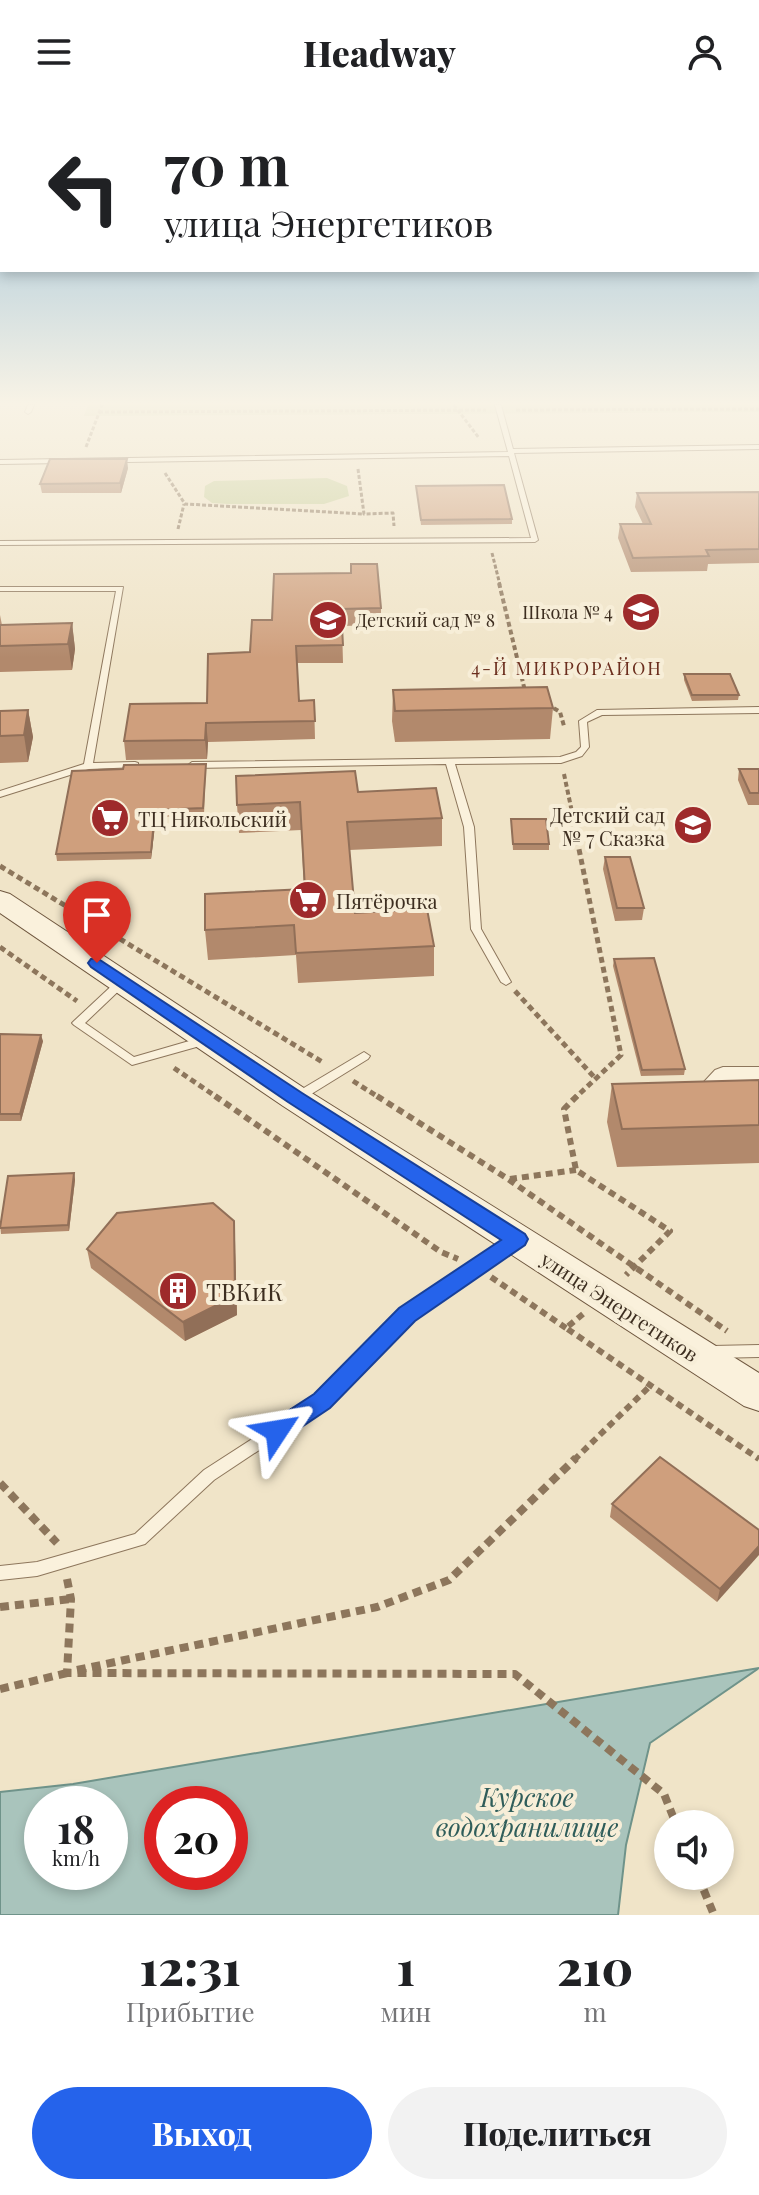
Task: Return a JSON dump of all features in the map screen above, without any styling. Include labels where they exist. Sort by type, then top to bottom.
[{"type":"main road","name":"улица Энергетиков","points":[[0,900],[124,980],[295,1098],[759,1394]]},
{"type":"street","points":[[759,1075],[723,1075],[713,1085],[719,1102],[759,1103]]},
{"type":"lane","points":[[0,543],[535,540],[521,490]]},
{"type":"lane","points":[[0,589],[120,589],[88,766]]},
{"type":"lane","points":[[183,765],[561,760],[579,754],[585,747],[583,721],[600,712],[759,710]]},
{"type":"lane","points":[[450,761],[469,827],[476,929],[506,982]]},
{"type":"lane","points":[[0,794],[88,766],[151,765]]},
{"type":"lane","points":[[124,980],[78,1023],[132,1061],[210,1039]]},
{"type":"lane","points":[[295,1098],[364,1056]]},
{"type":"lane","points":[[0,1573],[37,1569],[140,1539],[209,1475],[322,1401],[407,1315],[518,1239]]},
{"type":"lane","points":[[692,1352],[758,1351]]},
{"type":"path","points":[[175,542],[184,503],[176,490]]},
{"type":"path","points":[[361,490],[364,514]]},
{"type":"path","points":[[184,503],[393,513],[395,532]]},
{"type":"path","points":[[506,540],[491,554],[526,693],[560,712],[568,737],[561,760],[621,1055],[564,1109],[576,1170]]},
{"type":"path","points":[[0,866],[327,1065]]},
{"type":"path","points":[[0,947],[91,1010]]},
{"type":"path","points":[[506,982],[596,1079]]},
{"type":"path","points":[[155,1054],[441,1252],[477,1267],[759,1459]]},
{"type":"path","points":[[340,1073],[508,1179],[633,1268],[758,1351]]},
{"type":"path","points":[[508,1179],[576,1170],[670,1231],[606,1296],[566,1328]]},
{"type":"path","points":[[0,1689],[123,1658],[377,1607],[449,1580],[650,1386]]},
{"type":"path","points":[[0,1483],[55,1538],[64,1561]]},
{"type":"path","points":[[0,1607],[71,1599],[67,1673]]},
{"type":"path","points":[[67,1673],[515,1674],[664,1794],[670,1810]]},
{"type":"path","points":[[704,1890],[714,1915]]},
{"type":"green space","points":[[205,490],[348,490],[349,496],[324,504],[228,504],[212,503],[204,497]]},
{"type":"water","name":"Курское водохранилище","points":[[759,1668],[650,1743],[626,1845],[618,1915],[0,1915],[0,1792],[24,1789],[24,1890],[128,1890],[128,1786],[55,1786]]},
{"type":"building","points":[[417,490],[505,490],[512,519],[421,520]]},
{"type":"building","points":[[759,492],[759,549],[706,550],[709,556],[633,558],[620,524],[651,524],[637,493]]},
{"type":"building","points":[[351,564],[377,564],[381,608],[341,609],[343,645],[296,646],[299,701],[314,700],[315,721],[206,723],[205,740],[124,741],[130,704],[207,703],[208,654],[250,652],[252,620],[272,620],[274,574],[351,573]]},
{"type":"building","points":[[72,623],[68,644],[0,646],[0,625]]},
{"type":"building","points":[[684,674],[730,674],[739,695],[692,695]]},
{"type":"building","points":[[547,687],[553,708],[395,711],[393,690]]},
{"type":"building","points":[[28,710],[24,735],[0,736],[0,711]]},
{"type":"building","name":"ТЦ Никольский","points":[[206,764],[203,808],[155,810],[151,852],[56,854],[72,771],[123,769],[124,765]]},
{"type":"building","points":[[739,769],[759,769],[759,793],[750,793]]},
{"type":"building","points":[[355,771],[358,792],[436,788],[442,818],[347,822],[355,913],[427,909],[434,946],[296,953],[294,925],[205,930],[205,894],[305,889],[300,802],[237,805],[236,776]]},
{"type":"building","points":[[511,819],[546,819],[549,844],[513,844]]},
{"type":"building","points":[[605,857],[630,857],[644,908],[617,908]]},
{"type":"building","points":[[654,958],[685,1069],[642,1070],[614,959]]},
{"type":"building","points":[[0,1034],[41,1035],[20,1114],[0,1114]]},
{"type":"building","points":[[759,1080],[759,1125],[622,1129],[612,1084]]},
{"type":"building","points":[[74,1173],[68,1225],[0,1228],[8,1176]]},
{"type":"building","name":"ТВКиК","points":[[213,1203],[234,1221],[235,1296],[183,1322],[87,1249],[117,1213]]},
{"type":"building","points":[[660,1457],[759,1530],[759,1546],[720,1589],[612,1504]]},
{"type":"place","name":"Школа № 4","points":[[641,612]]},
{"type":"place","name":"Детский сад № 8","points":[[328,620]]},
{"type":"place","name":"ТЦ Никольский","points":[[110,818]]},
{"type":"place","name":"Детский сад № 7 Сказка","points":[[693,825]]},
{"type":"place","name":"Пятёрочка","points":[[308,900]]},
{"type":"place","name":"ТВКиК","points":[[178,1291]]},
{"type":"district","name":"4-Й МИКРОРАЙОН","points":[[567,668]]},
{"type":"route","points":[[97,963],[295,1098],[518,1239],[407,1315],[322,1401],[277,1431]]}]
